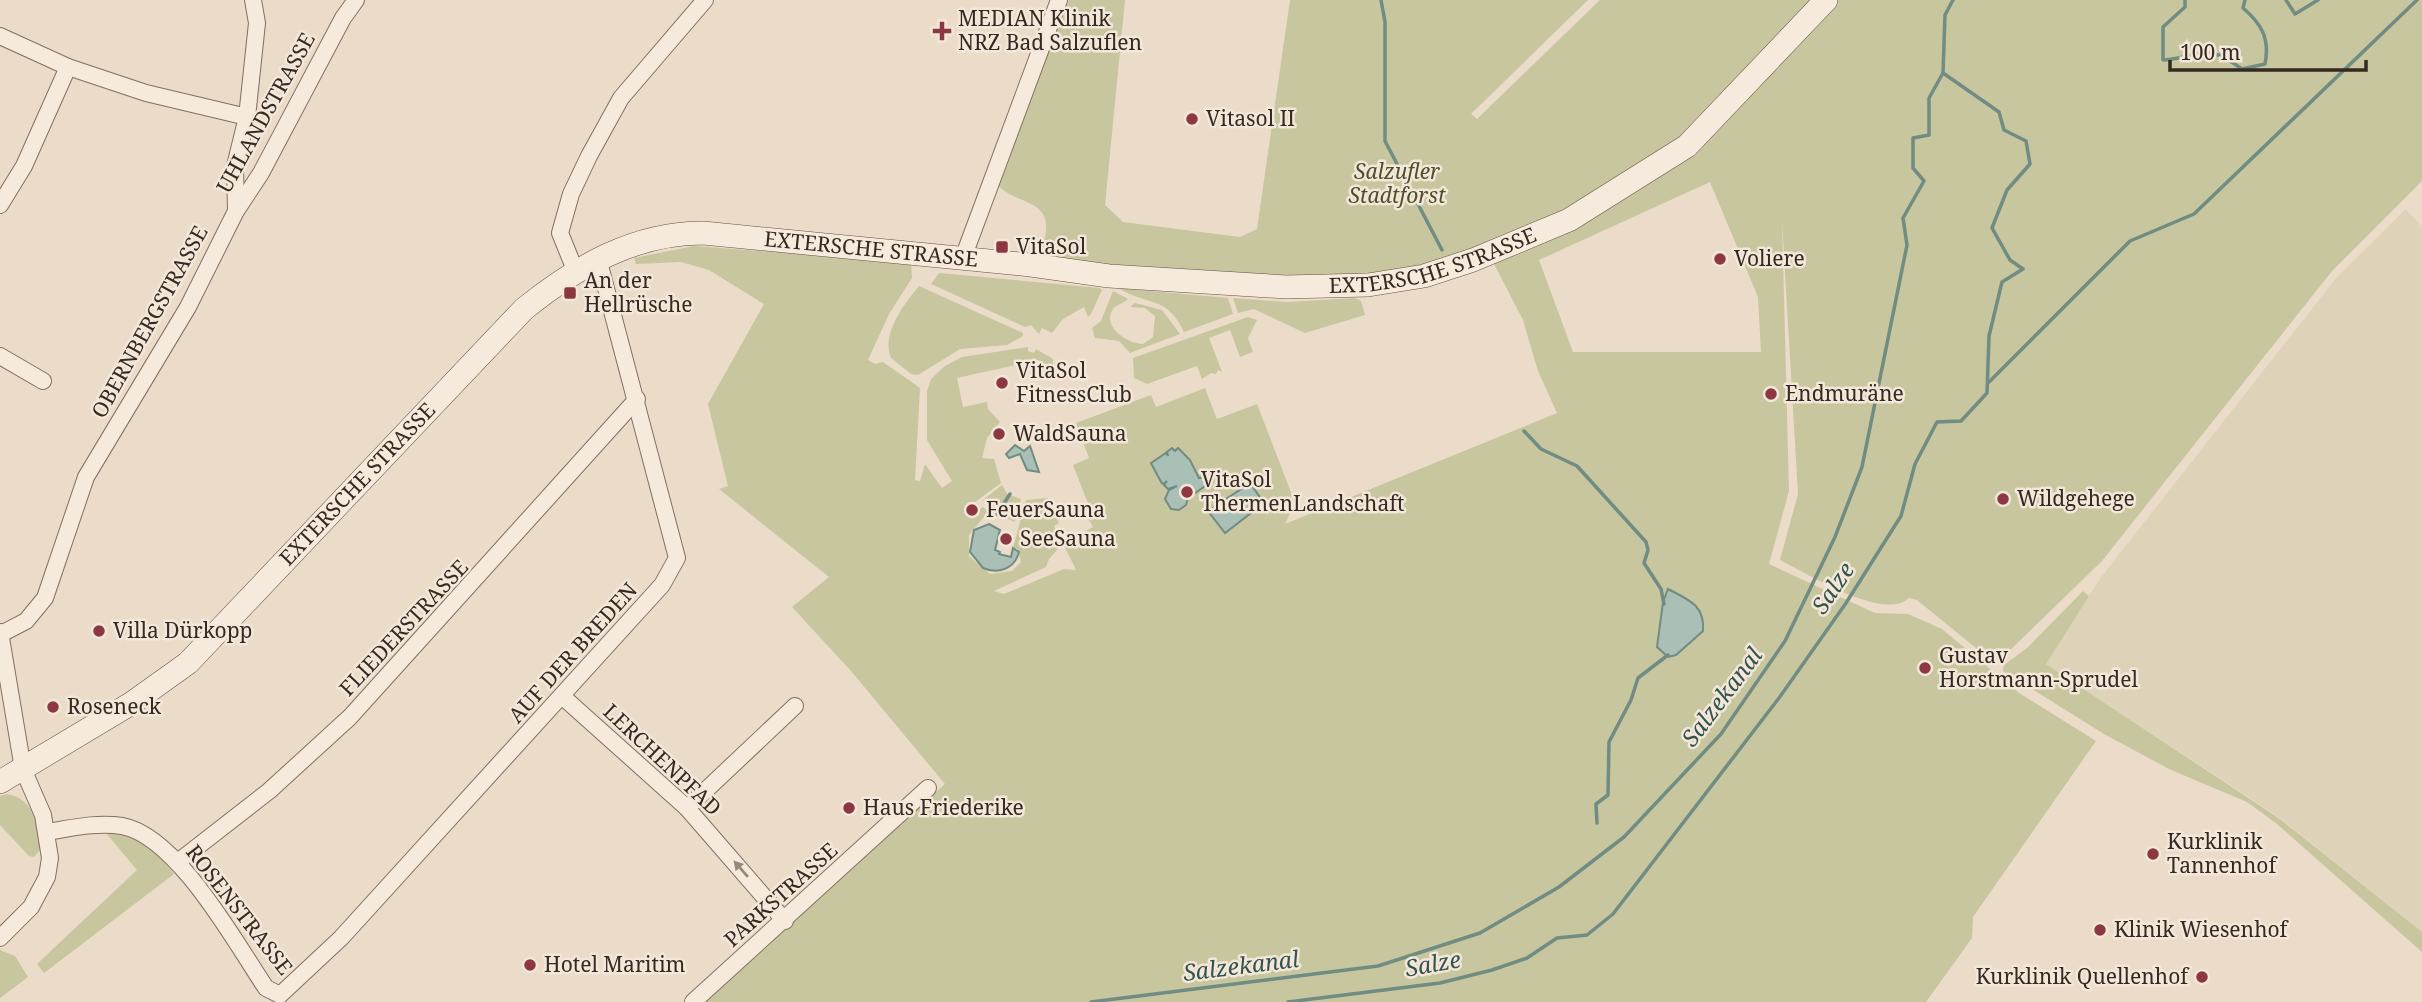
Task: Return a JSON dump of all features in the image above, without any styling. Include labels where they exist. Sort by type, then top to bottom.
[{"type":"main road","name":"EXTERSCHE STRASSE","points":[[0,782],[132,703],[188,663],[524,309],[575,270],[598,258],[632,244],[684,233],[962,258],[1109,276],[1286,287],[1368,285],[1424,276],[1473,260],[1569,220],[1687,146],[1826,0]]},
{"type":"street","name":"OBERNBERGSTRASSE","points":[[1,633],[26,621],[45,597],[86,477],[188,307],[236,211],[235,166],[247,117],[257,23],[253,0]]},
{"type":"street","name":"UHLANDSTRASSE","points":[[236,211],[261,173],[343,18],[356,0]]},
{"type":"street","points":[[575,270],[560,233],[571,194],[589,156],[621,98],[705,0]]},
{"type":"street","points":[[962,258],[1059,0]]},
{"type":"street","points":[[0,36],[68,67],[146,93],[247,117]]},
{"type":"street","points":[[0,205],[24,166],[68,67]]},
{"type":"street","name":"AUF DER BREDEN","points":[[280,995],[341,937],[563,697],[662,585],[677,558],[598,258]]},
{"type":"street","points":[[0,356],[43,381]]},
{"type":"street","name":"FLIEDERSTRASSE","points":[[178,861],[269,791],[351,717],[637,399]]},
{"type":"street","points":[[0,938],[31,907],[47,877],[50,858],[47,832],[23,769],[9,697],[1,633]]},
{"type":"street","name":"LERCHENPFAD","points":[[563,697],[687,808],[785,920]]},
{"type":"street","points":[[687,808],[795,706]]},
{"type":"street","name":"PARKSTRASSE","points":[[693,1002],[928,788]]},
{"type":"street","name":"ROSENSTRASSE","points":[[47,832],[95,825],[122,826],[140,831],[178,861],[266,988],[280,995]]},
{"type":"shaded area","points":[[2406,209],[2422,227],[2422,932],[2280,818],[2045,663],[2102,576],[2337,277]]},
{"type":"shaded area","points":[[1015,445],[1024,451],[1030,446],[1039,472],[1027,470],[1020,454],[1009,458],[1006,454]]},
{"type":"shaded area","points":[[1172,448],[1175,451],[1178,448],[1190,460],[1199,478],[1204,477],[1208,484],[1188,498],[1186,505],[1179,510],[1171,509],[1165,499],[1169,490],[1177,486],[1168,489],[1164,485],[1167,481],[1163,484],[1161,482],[1151,463],[1166,453],[1168,456],[1167,452]]},
{"type":"shaded area","points":[[1243,475],[1247,484],[1250,483],[1264,503],[1225,533],[1208,511],[1244,487]]},
{"type":"shaded area","points":[[989,524],[1000,530],[995,550],[1000,552],[999,554],[1011,557],[1013,548],[1019,552],[1014,562],[1006,569],[995,571],[983,568],[970,552],[974,530]]},
{"type":"shaded area","points":[[1668,589],[1694,604],[1701,615],[1703,631],[1676,655],[1668,657],[1657,647],[1663,602]]},
{"type":"green space","name":"Salzufler Stadtforst","points":[[1069,0],[1125,0],[1105,205],[1123,222],[1240,237],[1257,229],[1290,0],[1588,0],[1471,114],[1477,119],[1600,0],[2422,0],[2422,181],[2332,271],[2102,561],[2005,655],[1997,659],[1982,653],[1917,600],[1909,598],[1897,604],[1882,604],[1864,600],[1780,560],[1798,494],[1782,221],[1789,491],[1769,564],[1875,613],[1908,614],[1942,629],[2019,693],[2096,741],[1973,917],[1972,938],[1926,1002],[705,1002],[945,784],[851,671],[792,607],[829,577],[719,489],[728,486],[708,404],[764,304],[709,270],[681,262],[636,264],[634,258],[694,246],[911,262],[912,278],[889,314],[868,360],[875,364],[883,362],[920,388],[915,480],[920,481],[925,464],[942,488],[952,481],[927,440],[927,391],[931,379],[945,366],[962,357],[1028,347],[1028,351],[1034,353],[1036,349],[1053,359],[1052,376],[1043,376],[1039,360],[957,378],[963,407],[987,402],[988,409],[1000,422],[987,438],[982,458],[994,459],[1001,483],[964,510],[970,517],[983,507],[988,512],[969,535],[969,556],[990,574],[1012,571],[1021,562],[1018,549],[1013,548],[1026,500],[1049,498],[1059,523],[1054,526],[1063,543],[1093,527],[1083,510],[1089,506],[1073,465],[1089,458],[1076,423],[1151,395],[1156,407],[1205,388],[1217,419],[1257,404],[1295,503],[1285,524],[1557,413],[1538,371],[1523,320],[1492,260],[1359,278],[1168,274],[1054,260],[1040,252],[1046,234],[1046,221],[1042,212],[997,184]],"holes":[[[1710,182],[1758,297],[1761,352],[1573,352],[1539,260]],[[1063,543],[1076,570],[1064,569],[1004,594],[994,591],[1046,567],[1049,559]]]},
{"type":"green space","points":[[939,273],[1102,290],[1088,317],[1084,307],[1063,319],[1052,333],[1042,328],[1039,334],[1031,325],[1025,327],[931,284]]},
{"type":"green space","points":[[919,286],[1023,333],[1023,336],[1007,345],[960,349],[918,375],[911,374],[891,358],[889,339],[901,310]]},
{"type":"green space","points":[[1118,288],[1228,298],[1233,314],[1184,332],[1171,312]]},
{"type":"green space","points":[[1113,291],[1128,299],[1111,313],[1112,325],[1120,335],[1143,344],[1153,337],[1155,316],[1145,308],[1130,307],[1135,303],[1162,310],[1180,334],[1130,353],[1119,341],[1095,338],[1092,328],[1101,321]]},
{"type":"green space","points":[[1233,298],[1287,302],[1355,298],[1361,301],[1365,315],[1305,333],[1254,309],[1238,313]]},
{"type":"green space","points":[[1248,317],[1257,320],[1248,338],[1253,352],[1240,357],[1230,330],[1209,338],[1222,372],[1218,370],[1216,374],[1211,373],[1202,379],[1197,366],[1147,384],[1134,378],[1133,358]]},
{"type":"green space","points":[[1002,485],[1008,495],[1021,499],[1015,522],[997,514],[983,500]]},
{"type":"green space","points":[[2083,591],[2089,596],[2046,664],[2280,819],[2422,932],[2422,952],[2277,824],[2247,802],[2169,769],[2104,734],[2003,671],[2004,665],[2027,648]]},
{"type":"green space","points":[[7,794],[24,801],[33,815],[41,849],[34,857],[29,856],[0,825],[0,796]]},
{"type":"green space","points":[[106,833],[137,840],[160,857],[174,874],[44,973],[37,964],[137,870]]},
{"type":"green space","points":[[0,950],[15,956],[28,977],[0,998]]},
{"type":"waterway","points":[[1381,0],[1385,22],[1385,141],[1442,250]]},
{"type":"waterway","name":"Salze","points":[[1288,1002],[1440,983],[1492,970],[1527,958],[1557,938],[1587,935],[1613,914],[1779,698],[1846,603],[1901,516],[1915,464],[1937,422],[1961,421],[1987,393],[1989,336],[2002,282],[2023,269],[2010,260],[1992,228],[2007,190],[2030,164],[2026,141],[2004,130],[1999,112],[1943,73],[1945,15],[1953,0]]},
{"type":"waterway","name":"Salze","points":[[2185,0],[2185,7],[2163,27],[2163,60],[2211,53],[2242,69],[2265,64],[2266,55],[2263,33],[2243,8],[2245,0]]},
{"type":"waterway","name":"Salze","points":[[2286,0],[2295,14],[2318,0]]},
{"type":"waterway","points":[[1989,382],[2130,241],[2194,214],[2417,0]]},
{"type":"waterway","name":"Salzekanal","points":[[1091,1002],[1378,966],[1480,933],[1559,887],[1624,837],[1721,734],[1785,641],[1835,537],[1862,467],[1907,245],[1903,218],[1924,181],[1913,168],[1913,138],[1929,135],[1929,98],[1943,73]]},
{"type":"waterway","points":[[1524,431],[1541,449],[1577,466],[1646,542],[1648,550],[1644,563],[1661,589],[1664,604]]},
{"type":"waterway","points":[[997,514],[1010,494]]},
{"type":"waterway","points":[[1597,823],[1596,804],[1608,795],[1609,742],[1631,700],[1638,678],[1668,655]]},
{"type":"place","name":"MEDIAN Klinik NRZ Bad Salzuflen","points":[[942,31]]},
{"type":"place","name":"Vitasol II","points":[[1192,119]]},
{"type":"place","name":"VitaSol","points":[[1002,247]]},
{"type":"place","name":"Voliere","points":[[1720,259]]},
{"type":"place","name":"An der Hellrüsche","points":[[570,293]]},
{"type":"place","name":"VitaSol FitnessClub","points":[[1002,383]]},
{"type":"place","name":"Endmuräne","points":[[1771,394]]},
{"type":"place","name":"WaldSauna","points":[[999,434]]},
{"type":"place","name":"VitaSol ThermenLandschaft","points":[[1187,492]]},
{"type":"place","name":"Wildgehege","points":[[2003,499]]},
{"type":"place","name":"FeuerSauna","points":[[972,510]]},
{"type":"place","name":"SeeSauna","points":[[1006,539]]},
{"type":"place","name":"Villa Dürkopp","points":[[99,631]]},
{"type":"place","name":"Gustav Horstmann-Sprudel","points":[[1925,668]]},
{"type":"place","name":"Roseneck","points":[[53,707]]},
{"type":"place","name":"Haus Friederike","points":[[849,808]]},
{"type":"place","name":"Kurklinik Tannenhof","points":[[2153,854]]},
{"type":"place","name":"Klinik Wiesenhof","points":[[2100,930]]},
{"type":"place","name":"Hotel Maritim","points":[[530,965]]},
{"type":"place","name":"Kurklinik Quellenhof","points":[[2202,977]]}]
